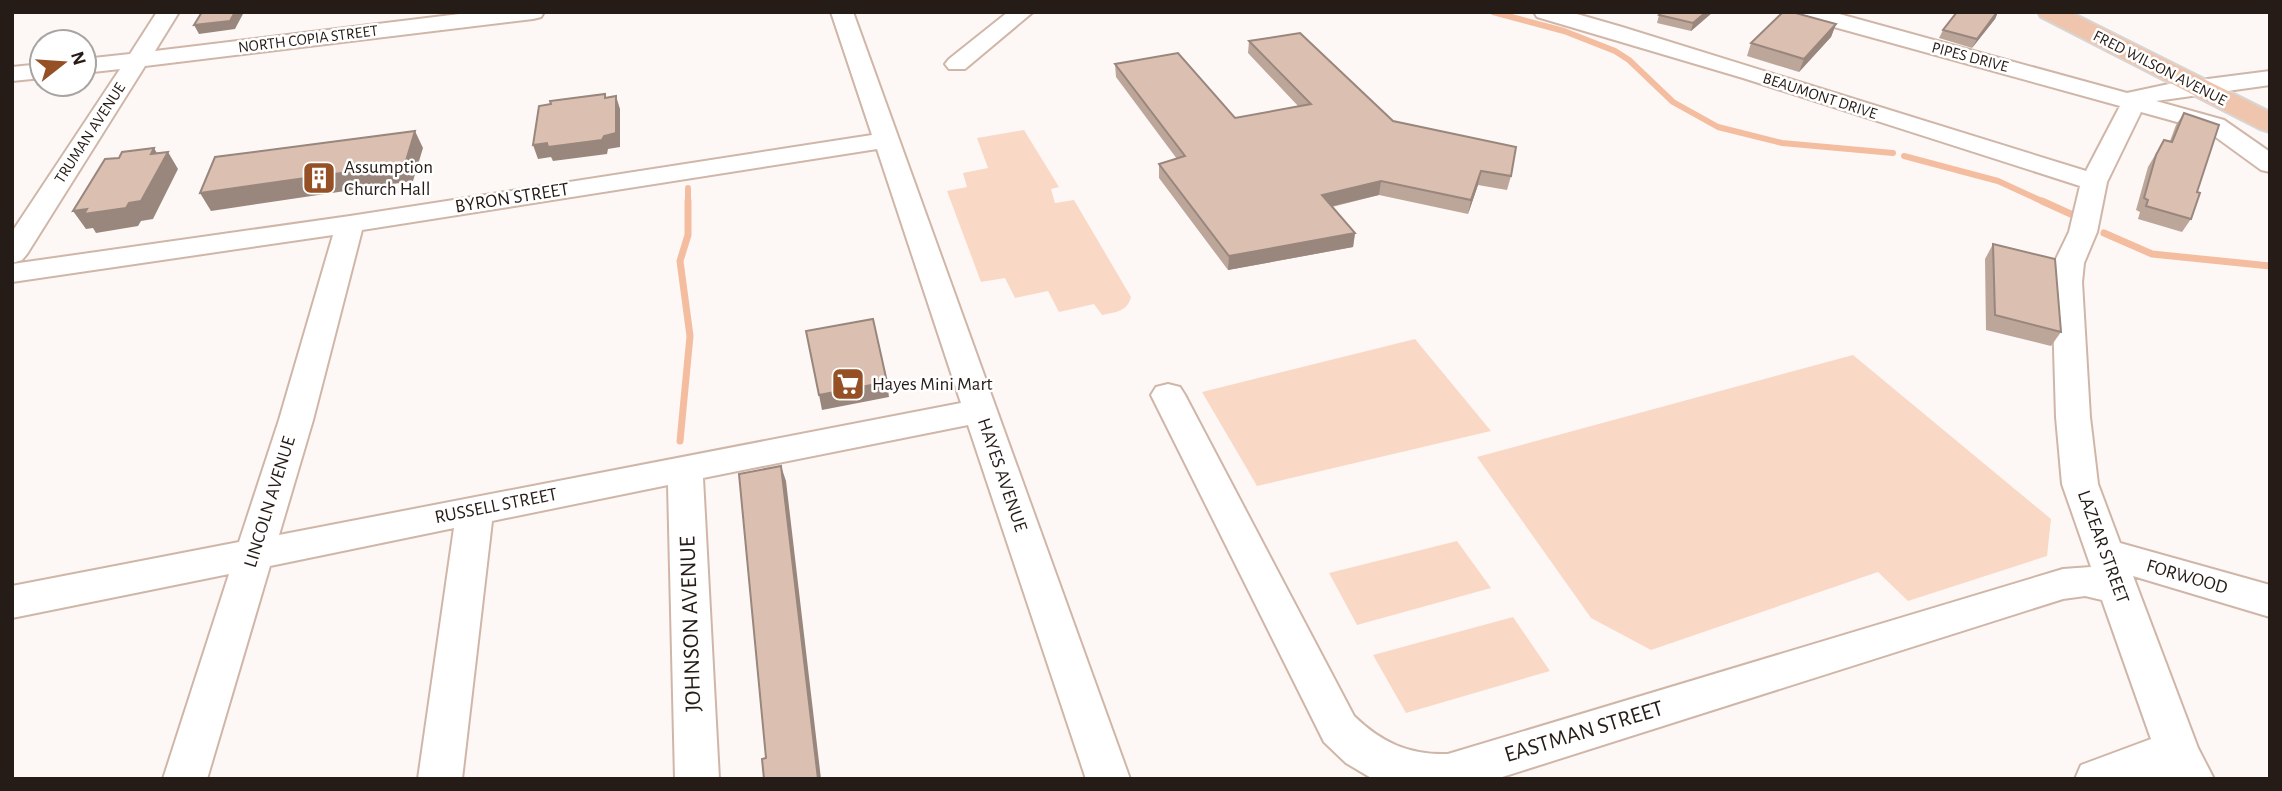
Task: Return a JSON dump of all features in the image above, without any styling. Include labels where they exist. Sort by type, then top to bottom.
[{"type":"main road","name":"FRED WILSON AVENUE","points":[[2050,12],[2270,123]]},
{"type":"street","name":"TRUMAN AVENUE","points":[[12,254],[168,12]]},
{"type":"street","name":"NORTH COPIA STREET","points":[[98,64],[414,19],[533,12]]},
{"type":"street","name":"HAYES AVENUE","points":[[842,12],[1108,779]]},
{"type":"street","points":[[957,64],[1022,12]]},
{"type":"street","name":"BEAUMONT DRIVE","points":[[1545,12],[1588,19],[2094,182]]},
{"type":"street","name":"PIPES DRIVE","points":[[1806,12],[2215,125],[2270,164]]},
{"type":"street","points":[[2133,102],[2136,98],[2171,89],[2228,87],[2270,78]]},
{"type":"street","name":"LAZEAR STREET","points":[[2133,102],[2094,182],[2083,232],[2069,263],[2067,282],[2073,417],[2080,484],[2186,768]]},
{"type":"street","name":"BYRON STREET","points":[[12,273],[351,224],[886,140]]},
{"type":"street","name":"LINCOLN AVENUE","points":[[186,779],[296,420],[351,224]]},
{"type":"street","name":"EASTMAN STREET","points":[[1168,395],[1339,729],[1352,744],[1368,754],[1418,774],[1448,774],[2063,584],[2085,581],[2110,570]]},
{"type":"street","name":"RUSSELL STREET","points":[[12,602],[979,411]]},
{"type":"street","name":"JOHNSON AVENUE","points":[[685,469],[697,779]]},
{"type":"street","points":[[440,779],[475,510]]},
{"type":"street","name":"FORWOOD","points":[[2110,570],[2270,601]]},
{"type":"street","points":[[2097,779],[2151,759],[2186,768]]},
{"type":"shaded area","points":[[1024,130],[1059,187],[1051,189],[1055,203],[1074,200],[1131,297],[1127,306],[1120,310],[1102,315],[1094,304],[1059,312],[1048,291],[1015,298],[1005,278],[981,282],[947,191],[967,187],[963,173],[988,168],[977,138]]},
{"type":"shaded area","points":[[1415,339],[1491,431],[1257,486],[1202,392]]},
{"type":"shaded area","points":[[1853,355],[2051,519],[2047,556],[1908,601],[1878,572],[1651,650],[1591,618],[1477,457]]},
{"type":"shaded area","points":[[1457,541],[1491,588],[1357,625],[1329,573]]},
{"type":"shaded area","points":[[1513,617],[1550,671],[1406,713],[1373,655]]},
{"type":"building","points":[[202,12],[235,12],[230,21],[194,25]]},
{"type":"building","points":[[1662,12],[1706,12],[1693,23],[1659,15]]},
{"type":"building","points":[[1783,12],[1836,24],[1804,59],[1751,43]]},
{"type":"building","points":[[1957,12],[1997,12],[1977,39],[1943,30]]},
{"type":"building","points":[[1300,33],[1393,121],[1516,147],[1511,176],[1481,171],[1471,200],[1381,181],[1322,195],[1355,233],[1229,256],[1159,164],[1185,156],[1115,64],[1178,53],[1235,118],[1311,104],[1249,41]]},
{"type":"building","points":[[605,94],[605,98],[616,96],[616,133],[604,136],[602,140],[548,147],[547,143],[533,145],[539,106],[551,104],[550,101]]},
{"type":"building","points":[[2184,113],[2219,125],[2191,219],[2146,206],[2148,200],[2144,198],[2156,155],[2164,140],[2172,142]]},
{"type":"building","points":[[415,131],[405,164],[200,193],[215,157]]},
{"type":"building","points":[[154,148],[151,154],[168,152],[141,201],[129,203],[126,208],[84,214],[87,209],[73,211],[105,159],[119,158],[122,152]]},
{"type":"building","points":[[1993,244],[2055,259],[2061,332],[1995,315]]},
{"type":"building","points":[[873,319],[887,382],[819,395],[806,331]]},
{"type":"building","points":[[781,466],[818,779],[764,779],[762,759],[766,758],[739,474]]},
{"type":"waterway","points":[[1493,12],[1564,31],[1615,51],[1629,60],[1673,102],[1718,127],[1782,143],[1893,153]]},
{"type":"waterway","points":[[1904,156],[1998,181],[2046,203]]},
{"type":"waterway","points":[[680,441],[690,336],[680,261],[688,235],[688,188]]},
{"type":"waterway","points":[[2042,201],[2073,215]]},
{"type":"waterway","points":[[2104,233],[2152,254],[2270,266]]},
{"type":"place","name":"Assumption Church Hall","points":[[319,178]]},
{"type":"place","name":"Hayes Mini Mart","points":[[848,384]]}]
